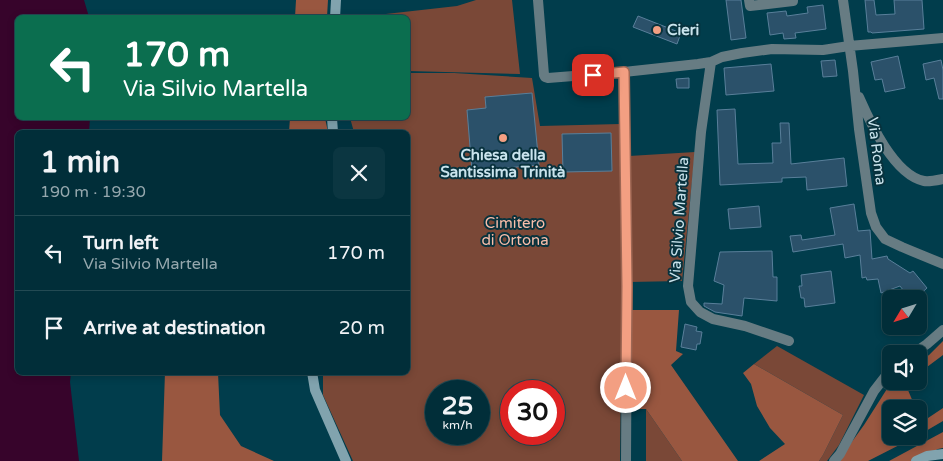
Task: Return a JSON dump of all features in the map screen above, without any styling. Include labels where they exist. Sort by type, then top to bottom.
[{"type":"main road","points":[[335,15],[336,0]]},
{"type":"main road","points":[[312,375],[315,390],[346,461]]},
{"type":"main road","points":[[916,461],[927,456],[943,454]]},
{"type":"street","points":[[538,0],[545,78],[624,72],[711,62],[722,57],[742,53],[772,50],[824,50],[943,38]]},
{"type":"street","points":[[749,0],[750,6],[793,0]]},
{"type":"street","name":"Via Roma","points":[[842,0],[856,89],[859,129],[868,194],[871,213],[876,227],[885,239],[943,264]]},
{"type":"street","name":"Via Silvio Martella","points":[[711,62],[700,136],[688,286],[691,302],[700,312],[713,319],[744,326],[789,341]]},
{"type":"street","points":[[624,72],[627,286],[626,461]]},
{"type":"street","points":[[856,89],[878,135],[899,165],[908,174],[924,181],[943,179]]},
{"type":"street","points":[[926,345],[943,330]]},
{"type":"street","points":[[834,461],[840,454],[874,391],[882,381]]},
{"type":"green space","points":[[476,0],[512,0],[520,74],[410,71],[410,15],[377,15],[457,6]]},
{"type":"green space","name":"Cimitero di Ortona","points":[[410,73],[454,73],[532,78],[540,126],[620,124],[623,197],[620,461],[353,461],[323,395],[323,375],[410,375],[410,130],[353,130],[351,120],[410,120]]},
{"type":"green space","points":[[695,152],[682,281],[629,282],[629,156]]},
{"type":"green space","points":[[777,346],[864,395],[839,445],[827,461],[819,461],[843,415],[754,364]]},
{"type":"green space","points":[[646,409],[682,461],[646,461]]},
{"type":"shaded area","points":[[0,0],[84,0],[88,15],[15,15],[15,120],[90,120],[89,130],[15,130],[15,375],[71,375],[79,461],[0,461]]},
{"type":"shaded area","points":[[296,0],[328,0],[327,15],[295,15]]},
{"type":"shaded area","points":[[290,120],[325,120],[328,130],[289,130]]},
{"type":"shaded area","points":[[630,310],[679,310],[676,351],[683,354],[671,365],[738,461],[682,461],[646,409],[631,409]]},
{"type":"shaded area","points":[[943,341],[943,355],[927,367],[927,356]]},
{"type":"shaded area","points":[[754,364],[843,415],[819,461],[759,461],[785,444],[770,428],[757,406],[751,384],[743,373]]},
{"type":"shaded area","points":[[165,375],[218,375],[220,415],[241,446],[274,461],[162,461]]},
{"type":"shaded area","points":[[886,390],[908,390],[912,400],[882,400],[882,445],[899,445],[868,461],[838,461]]},
{"type":"shaded area","points":[[943,408],[943,421],[927,430],[927,419]]},
{"type":"shaded area","points":[[943,432],[943,448],[912,461],[889,461],[919,445],[927,445],[927,441]]},
{"type":"building","points":[[726,0],[741,0],[746,38],[731,40]]},
{"type":"building","points":[[865,0],[874,0],[876,15],[895,14],[894,0],[922,0],[924,29],[868,32]]},
{"type":"building","points":[[823,5],[826,29],[795,33],[796,38],[784,39],[783,33],[770,35],[767,13],[786,11],[787,16],[808,13],[807,7]]},
{"type":"building","name":"Cieri","points":[[638,16],[681,33],[677,44],[633,27]]},
{"type":"building","points":[[898,56],[905,88],[885,92],[882,79],[875,80],[871,62]]},
{"type":"building","points":[[835,60],[837,76],[823,77],[821,61]]},
{"type":"building","points":[[941,60],[943,99],[939,99],[934,78],[926,80],[923,64]]},
{"type":"building","points":[[771,64],[774,91],[726,95],[724,68]]},
{"type":"building","points":[[689,78],[689,88],[677,88],[676,79]]},
{"type":"building","name":"Chiesa della Santissima Trinità","points":[[532,93],[539,165],[472,171],[467,110],[486,108],[485,97]]},
{"type":"building","points":[[735,109],[738,164],[773,163],[772,143],[781,143],[780,123],[789,123],[791,164],[844,158],[847,186],[807,190],[806,177],[782,178],[782,182],[720,185],[717,110]]},
{"type":"building","points":[[611,133],[612,171],[563,172],[562,134]]},
{"type":"building","points":[[854,204],[858,231],[870,230],[872,259],[887,256],[888,259],[910,273],[913,271],[927,288],[925,290],[903,290],[900,286],[889,290],[882,290],[881,293],[878,279],[867,280],[866,277],[862,278],[860,255],[845,258],[843,244],[793,252],[790,236],[801,235],[802,240],[835,235],[830,208]]},
{"type":"building","points":[[759,206],[761,227],[730,229],[728,209]]},
{"type":"building","points":[[772,251],[773,277],[777,277],[777,301],[744,298],[742,316],[715,312],[704,306],[704,303],[722,304],[724,285],[714,281],[720,252]]},
{"type":"building","points":[[831,271],[835,303],[805,307],[804,298],[801,298],[799,286],[802,286],[801,275]]},
{"type":"building","points":[[685,324],[697,327],[696,331],[702,332],[700,344],[697,344],[696,350],[681,347]]},
{"type":"place","name":"Cieri","points":[[657,30]]},
{"type":"place","name":"Chiesa della Santissima Trinità","points":[[503,138]]},
{"type":"route","points":[[593,75],[624,72],[627,286],[626,388]]}]
